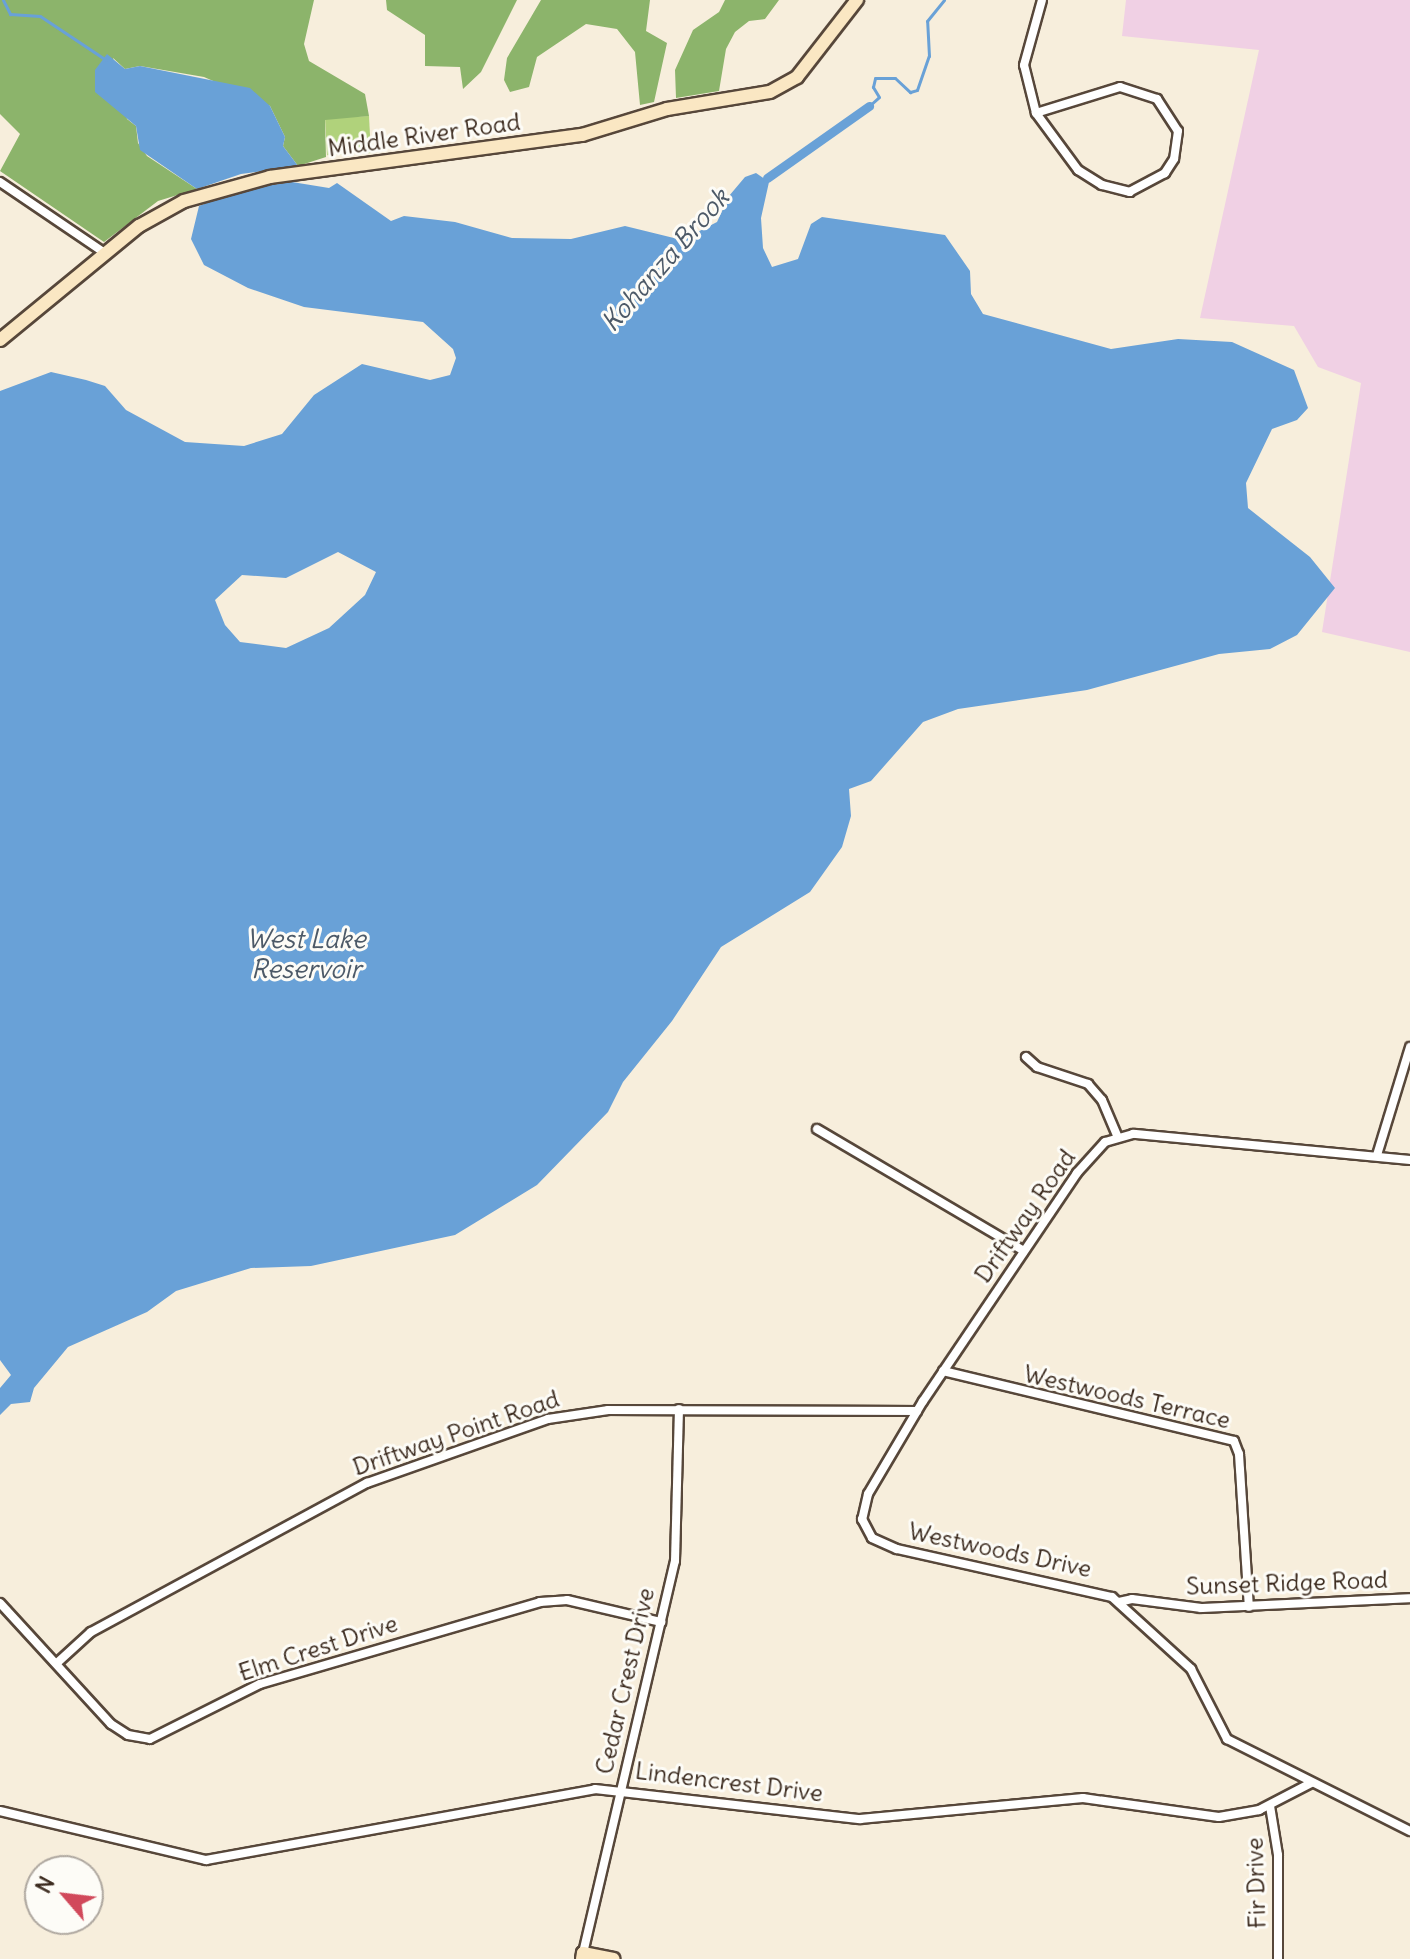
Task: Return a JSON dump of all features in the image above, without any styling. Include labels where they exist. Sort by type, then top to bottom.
[{"type":"main road","name":"Middle River Road","points":[[0,340],[105,253],[174,205],[240,184],[582,135],[667,109],[770,92],[805,68],[857,0]]},
{"type":"main road","points":[[582,1956],[613,1959]]},
{"type":"street","points":[[1036,113],[1105,90],[1147,93],[1173,118],[1178,131],[1174,159],[1142,189],[1116,190],[1089,178],[1066,159],[1036,113],[1024,65],[1042,0]]},
{"type":"street","points":[[0,182],[105,253]]},
{"type":"street","points":[[1377,1155],[1410,1047]]},
{"type":"street","points":[[1026,1057],[1037,1067],[1088,1084],[1102,1100],[1117,1136],[1410,1160]]},
{"type":"street","points":[[817,1129],[1024,1251]]},
{"type":"street","name":"Driftway Road","points":[[917,1411],[1086,1161],[1117,1136]]},
{"type":"street","name":"Westwoods Terrace","points":[[943,1371],[1234,1441],[1239,1454],[1249,1607]]},
{"type":"street","name":"Driftway Point Road","points":[[57,1663],[97,1629],[387,1474],[566,1414],[679,1409],[917,1411]]},
{"type":"street","name":"Cedar Crest Drive","points":[[582,1956],[677,1542],[679,1409]]},
{"type":"street","name":"Westwoods Drive","points":[[917,1411],[865,1500],[863,1525],[872,1538],[908,1552],[1102,1591],[1119,1602],[1198,1677],[1227,1739],[1410,1831]]},
{"type":"street","name":"Sunset Ridge Road","points":[[1119,1602],[1249,1607],[1410,1598]]},
{"type":"street","name":"Elm Crest Drive","points":[[0,1603],[116,1729],[150,1739],[164,1736],[260,1684],[540,1602],[567,1600],[661,1622]]},
{"type":"street","name":"Lindencrest Drive","points":[[0,1811],[211,1860],[595,1789],[622,1789],[860,1819],[1065,1798],[1219,1817],[1270,1806],[1311,1783]]},
{"type":"street","name":"Fir Drive","points":[[1270,1806],[1278,1855],[1278,1959]]},
{"type":"shaded area","points":[[1126,0],[1410,0],[1410,652],[1322,632],[1361,383],[1318,367],[1294,326],[1200,318],[1259,50],[1122,36]]},
{"type":"green space","points":[[0,0],[314,0],[304,44],[309,61],[365,94],[369,116],[325,120],[326,157],[298,166],[283,146],[285,137],[270,106],[204,77],[140,66],[125,69],[113,58],[127,119],[136,126],[138,143],[147,156],[197,189],[158,201],[104,242],[0,171],[20,134],[0,114]]},
{"type":"green space","points":[[386,0],[517,0],[481,72],[463,89],[460,67],[425,66],[425,35],[387,10]]},
{"type":"green space","points":[[541,0],[650,0],[646,31],[667,43],[654,102],[640,105],[635,52],[617,29],[586,24],[537,57],[529,87],[510,92],[504,80],[507,58]]},
{"type":"green space","points":[[725,0],[779,0],[765,19],[749,21],[735,32],[726,49],[719,91],[676,98],[675,70],[693,30],[719,12]]},
{"type":"green space","points":[[369,116],[371,153],[327,155],[325,118]]},
{"type":"water","points":[[107,54],[125,69],[140,66],[250,88],[270,106],[285,137],[283,146],[298,166],[241,174],[197,189],[140,150],[136,126],[95,92],[95,70]]},
{"type":"water","name":"West Lake Reservoir","points":[[756,173],[769,182],[761,218],[763,248],[772,267],[798,259],[811,224],[822,217],[945,235],[970,271],[971,294],[983,314],[1111,349],[1178,339],[1232,342],[1294,370],[1308,408],[1297,420],[1272,429],[1246,483],[1248,508],[1310,557],[1335,588],[1297,635],[1270,649],[1219,654],[1087,690],[958,709],[923,722],[871,781],[849,789],[851,816],[842,847],[810,892],[721,947],[672,1021],[623,1082],[608,1112],[537,1185],[455,1235],[311,1266],[251,1268],[176,1291],[147,1312],[68,1347],[34,1388],[30,1402],[11,1404],[0,1415],[0,1388],[11,1375],[0,1360],[0,391],[51,372],[105,386],[126,410],[185,442],[244,446],[282,434],[314,395],[362,364],[430,380],[450,375],[456,358],[453,349],[423,322],[304,307],[248,288],[204,265],[191,239],[199,206],[243,189],[292,182],[329,188],[337,183],[391,221],[404,216],[455,222],[512,238],[571,239],[625,226],[682,240],[717,222],[729,196],[745,177]],"holes":[[[338,552],[376,572],[365,595],[329,628],[286,648],[240,642],[225,625],[215,600],[242,575],[286,578]]]},
{"type":"waterway","name":"Kohanza Brook","points":[[3,0],[10,14],[40,16],[106,60]]},
{"type":"waterway","name":"Kohanza Brook","points":[[869,106],[879,97],[873,87],[875,78],[895,78],[910,92],[917,90],[929,56],[927,21],[944,0]]},
{"type":"waterway","name":"Kohanza Brook","points":[[767,178],[869,106]]}]
